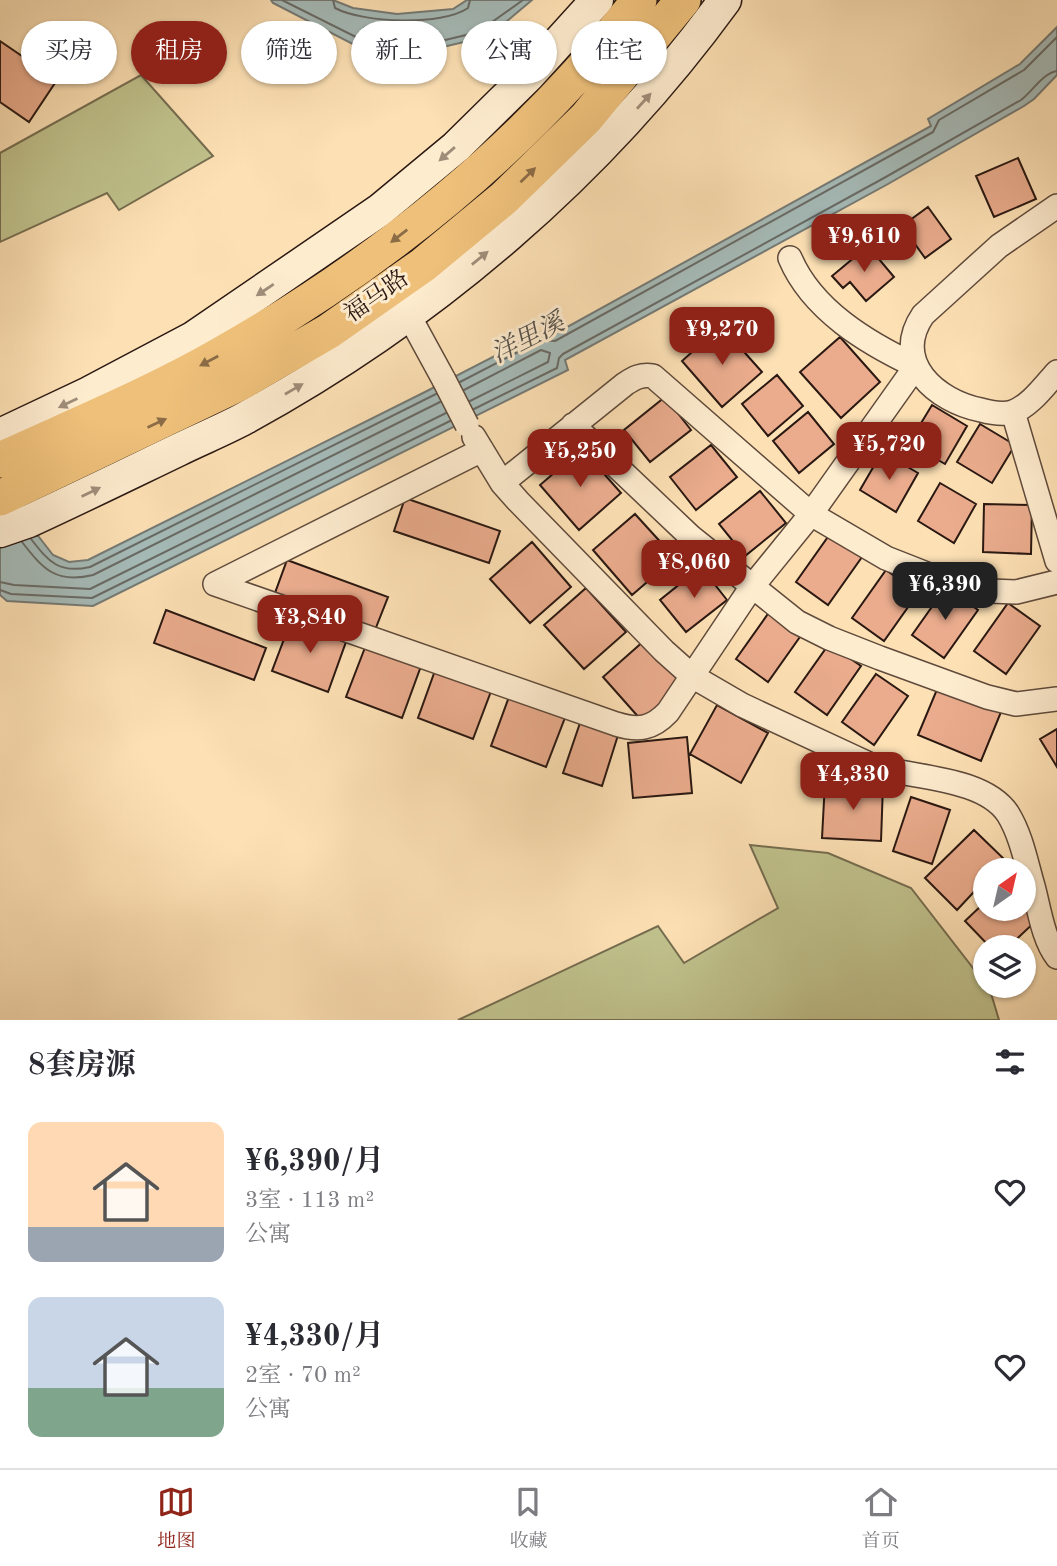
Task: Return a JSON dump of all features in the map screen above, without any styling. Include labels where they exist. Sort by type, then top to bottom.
[{"type":"main road","points":[[0,435],[89,393],[193,338],[380,211],[456,147],[529,75],[597,0]]},
{"type":"main road","name":"福马路","points":[[0,460],[220,355],[356,268],[479,171],[555,97],[639,0]]},
{"type":"main road","name":"福马路","points":[[4,496],[240,383],[329,331],[423,265],[504,198],[586,118],[683,0]]},
{"type":"main road","points":[[0,531],[29,521],[243,419],[304,383],[408,314],[517,226],[585,163],[646,99],[726,0]]},
{"type":"street","points":[[482,450],[215,584],[632,729],[644,728],[662,719],[751,588],[811,514],[916,366],[912,339],[915,327],[923,315],[999,246],[1057,206]]},
{"type":"street","points":[[790,258],[804,285],[826,307],[878,347],[916,366],[935,391],[966,407],[1003,414],[1013,412],[1026,405],[1057,372]]},
{"type":"street","points":[[408,314],[467,425],[502,483],[692,676],[742,705],[873,766],[955,783],[984,794],[1006,811],[1020,839],[1045,930],[1057,957]]},
{"type":"street","points":[[502,483],[573,425],[636,377],[645,374],[653,376],[811,514],[886,558],[942,580],[990,591],[1016,592],[1057,582]]},
{"type":"street","points":[[1013,412],[1057,561]]},
{"type":"street","points":[[573,425],[691,537],[751,588],[812,631],[972,692],[1016,704],[1057,699]]},
{"type":"green space","points":[[131,81],[131,84],[149,84],[213,156],[119,210],[107,193],[0,242],[0,153]]},
{"type":"green space","points":[[750,845],[828,853],[911,888],[973,968],[973,998],[992,998],[999,1020],[458,1020],[658,926],[684,963],[778,908]]},
{"type":"water","points":[[271,0],[333,0],[353,8],[397,14],[453,9],[467,0],[532,0],[507,21],[461,21],[461,43],[447,46],[447,21],[351,21],[351,43],[337,36],[337,21],[308,21]]},
{"type":"water","name":"洋里溪","points":[[1057,27],[1057,75],[1034,99],[888,184],[565,360],[568,370],[93,606],[7,601],[0,595],[0,487],[53,555],[69,562],[88,560],[545,330],[551,336],[931,126],[928,119],[1020,64]]},
{"type":"building","points":[[0,41],[21,55],[21,84],[54,84],[29,122],[0,102]]},
{"type":"building","points":[[1018,158],[1036,199],[994,217],[976,176]]},
{"type":"building","points":[[928,207],[951,239],[925,258],[902,226]]},
{"type":"building","points":[[868,246],[894,277],[866,301],[850,282],[843,288],[832,276]]},
{"type":"building","points":[[721,326],[762,372],[722,407],[682,361]]},
{"type":"building","points":[[840,337],[880,382],[841,418],[800,372]]},
{"type":"building","points":[[777,375],[803,406],[768,436],[742,404]]},
{"type":"building","points":[[665,397],[691,430],[650,462],[624,430]]},
{"type":"building","points":[[932,405],[967,426],[945,464],[909,443]]},
{"type":"building","points":[[808,412],[834,444],[799,473],[773,441]]},
{"type":"building","points":[[980,424],[1015,445],[992,483],[957,462]]},
{"type":"building","points":[[711,445],[737,477],[696,510],[670,477]]},
{"type":"building","points":[[582,449],[621,493],[579,530],[540,485]]},
{"type":"building","points":[[882,452],[918,473],[896,512],[860,490]]},
{"type":"building","points":[[940,483],[976,504],[954,543],[918,521]]},
{"type":"building","points":[[760,491],[786,523],[745,556],[719,524]]},
{"type":"building","points":[[405,498],[500,531],[489,563],[394,531]]},
{"type":"building","points":[[984,504],[1032,505],[1031,554],[983,552]]},
{"type":"building","points":[[635,514],[675,558],[632,595],[593,550]]},
{"type":"building","points":[[830,534],[862,557],[828,605],[796,582]]},
{"type":"building","points":[[532,542],[571,587],[530,623],[490,579]]},
{"type":"building","points":[[287,560],[388,597],[375,630],[275,593]]},
{"type":"building","points":[[701,567],[727,600],[686,632],[660,600]]},
{"type":"building","points":[[886,570],[918,593],[884,641],[852,618]]},
{"type":"building","points":[[946,587],[978,610],[944,658],[912,635]]},
{"type":"building","points":[[586,588],[626,632],[584,669],[544,625]]},
{"type":"building","points":[[1008,603],[1040,626],[1006,674],[974,651]]},
{"type":"building","points":[[166,610],[266,648],[254,680],[154,643]]},
{"type":"building","points":[[770,611],[802,634],[768,682],[736,659]]},
{"type":"building","points":[[292,618],[347,639],[328,692],[272,671]]},
{"type":"building","points":[[645,640],[684,684],[642,721],[603,677]]},
{"type":"building","points":[[829,644],[861,666],[827,715],[795,692]]},
{"type":"building","points":[[366,645],[421,666],[402,718],[346,697]]},
{"type":"building","points":[[437,665],[493,686],[473,739],[418,718]]},
{"type":"building","points":[[876,674],[908,696],[874,745],[842,722]]},
{"type":"building","points":[[938,687],[1001,712],[981,761],[918,735]]},
{"type":"building","points":[[510,694],[566,715],[546,767],[491,746]]},
{"type":"building","points":[[717,705],[768,733],[741,783],[690,754]]},
{"type":"building","points":[[581,720],[619,732],[602,786],[563,773]]},
{"type":"building","points":[[1057,729],[1057,767],[1040,739]]},
{"type":"building","points":[[687,737],[692,793],[633,798],[628,743]]},
{"type":"building","points":[[825,782],[883,785],[881,841],[822,838]]},
{"type":"building","points":[[911,797],[950,810],[932,864],[893,851]]},
{"type":"building","points":[[974,830],[1003,858],[973,858],[973,893],[957,910],[925,878]]},
{"type":"building","points":[[973,913],[973,921],[1036,921],[1021,935],[978,935],[965,921]]}]
